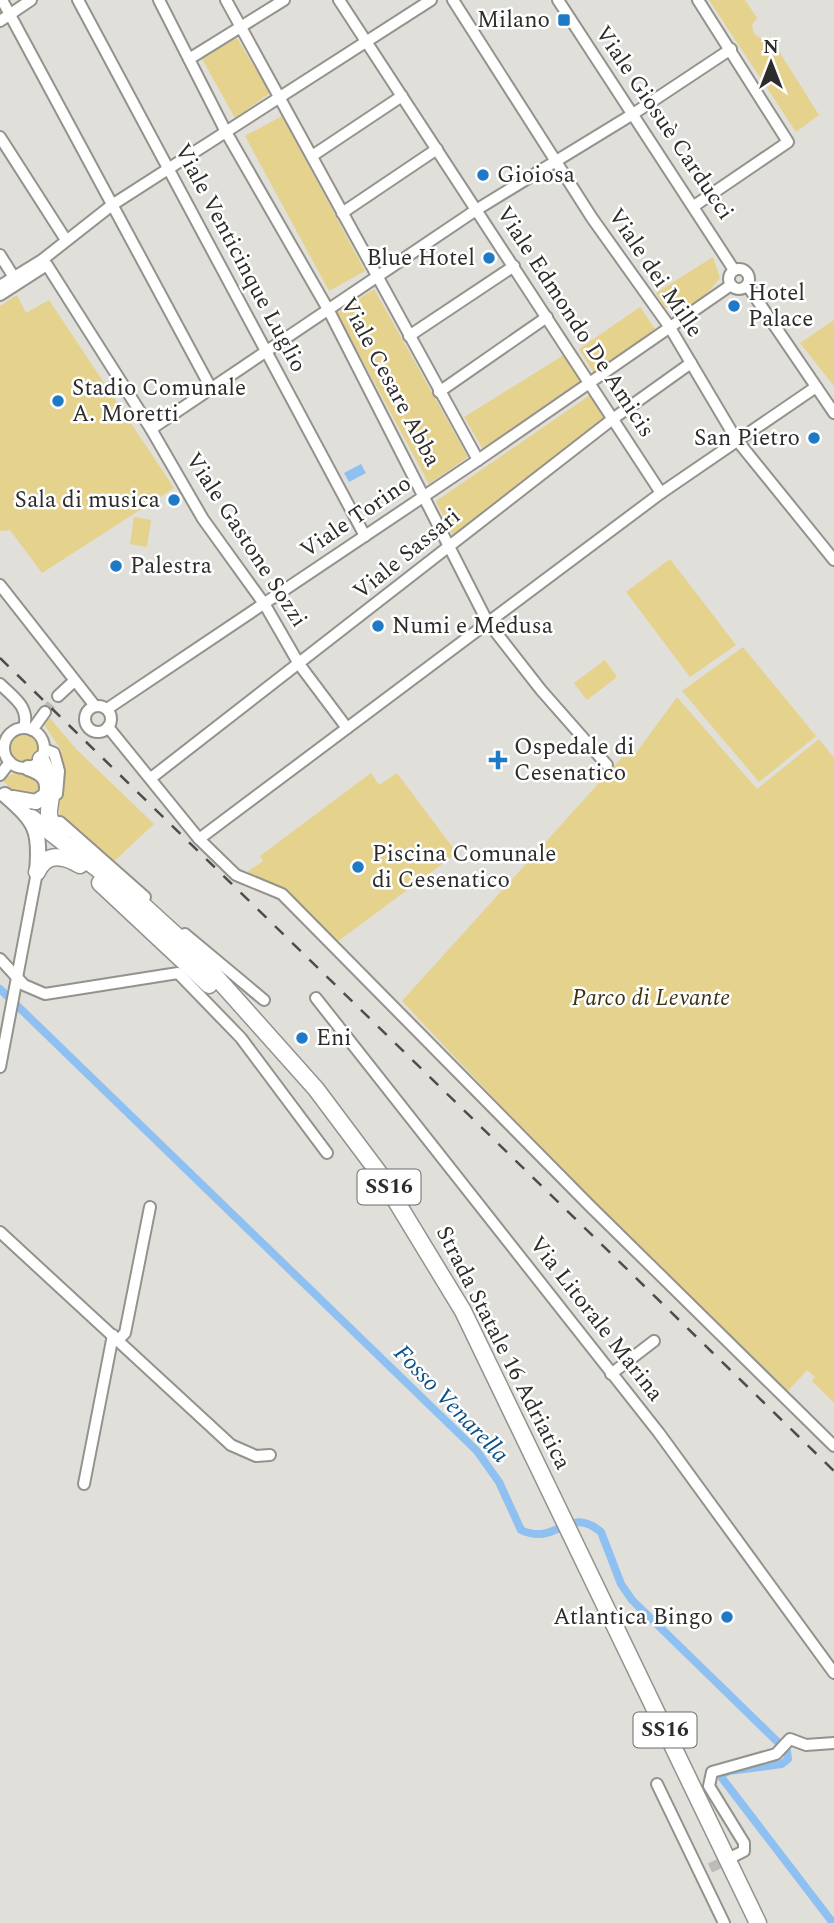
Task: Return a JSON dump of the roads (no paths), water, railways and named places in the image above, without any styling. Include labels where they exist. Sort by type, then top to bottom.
[{"type":"highway","points":[[38,758],[51,784],[49,818],[87,865]]},
{"type":"highway","name":"Strada Statale 16 Adriatica","points":[[32,818],[87,865],[249,1026],[309,1095],[368,1175],[452,1312],[557,1513],[746,1923]]},
{"type":"highway","points":[[37,872],[42,862],[58,856],[87,865]]},
{"type":"highway","name":"Strada Statale 16 Adriatica","points":[[568,1538],[758,1923]]},
{"type":"main road","points":[[2,792],[30,803],[46,795],[47,782],[38,758]]},
{"type":"main road","name":"Strada Statale 16 Adriatica","points":[[2,792],[32,818]]},
{"type":"main road","points":[[32,818],[39,842],[37,872]]},
{"type":"street","points":[[2,0],[212,390]]},
{"type":"street","points":[[0,21],[31,0]]},
{"type":"street","name":"Viale Venticinque Luglio","points":[[78,0],[365,536]]},
{"type":"street","name":"Viale Cesare Abba","points":[[159,0],[226,132],[329,311],[426,495],[487,621],[541,690],[607,765]]},
{"type":"street","points":[[226,0],[478,460]]},
{"type":"street","points":[[189,59],[284,0]]},
{"type":"street","name":"Viale Edmondo De Amicis","points":[[339,0],[662,493]]},
{"type":"street","points":[[0,295],[16,280],[48,260],[66,240],[112,205],[431,0]]},
{"type":"street","name":"Viale dei Mille","points":[[453,0],[555,160],[669,326],[736,439],[834,560]]},
{"type":"street","name":"Viale Giosuè Carducci","points":[[558,0],[734,270]]},
{"type":"street","points":[[694,206],[788,142],[698,0]]},
{"type":"street","points":[[151,429],[268,353],[476,210],[633,114],[731,49]]},
{"type":"street","points":[[312,156],[402,96]]},
{"type":"street","points":[[0,137],[66,240]]},
{"type":"street","points":[[342,213],[437,149]]},
{"type":"street","points":[[0,255],[16,280]]},
{"type":"street","name":"Viale Gastone Sozzi","points":[[48,260],[203,520],[265,605],[299,664],[347,728]]},
{"type":"street","points":[[409,336],[514,266]]},
{"type":"street","points":[[747,285],[739,289],[731,285],[729,276],[734,270],[747,272],[747,285],[834,413]]},
{"type":"street","points":[[0,286],[16,280]]},
{"type":"street","name":"Viale Torino","points":[[107,709],[265,605],[731,285]]},
{"type":"street","points":[[439,392],[547,317]]},
{"type":"street","name":"Viale Sassari","points":[[150,778],[614,418],[691,363]]},
{"type":"street","points":[[200,839],[401,690],[487,621],[736,439],[816,387]]},
{"type":"street","points":[[0,585],[92,707]]},
{"type":"street","points":[[50,649],[72,683],[92,707],[107,709],[111,720],[108,727],[101,732],[90,730],[84,719],[92,707]]},
{"type":"street","points":[[58,696],[72,683]]},
{"type":"street","points":[[0,684],[24,709],[28,729]]},
{"type":"street","points":[[10,762],[5,752],[6,741],[13,732],[28,729],[45,712]]},
{"type":"street","points":[[108,727],[200,839],[236,875],[282,894],[580,1196],[834,1446]]},
{"type":"street","points":[[28,729],[41,737],[38,758]]},
{"type":"street","points":[[0,775],[10,762],[54,753],[58,763],[56,813],[64,827],[264,1000]]},
{"type":"street","points":[[0,1067],[37,872]]},
{"type":"street","points":[[0,959],[17,980],[45,994],[178,974],[241,1038],[327,1153]]},
{"type":"street","name":"Via Litorale Marina","points":[[316,998],[722,1517],[834,1673]]},
{"type":"street","points":[[84,1484],[116,1338],[125,1333],[150,1207]]},
{"type":"street","points":[[0,1232],[232,1445],[256,1456],[270,1455]]},
{"type":"street","points":[[611,1374],[654,1341]]},
{"type":"street","points":[[734,1856],[744,1851],[744,1843],[708,1780],[718,1768],[776,1754],[790,1739],[806,1745],[834,1743]]},
{"type":"street","points":[[657,1784],[698,1874],[724,1923]]},
{"type":"street","points":[[698,1874],[710,1868]]},
{"type":"water","points":[[361,464],[366,473],[349,482],[344,473]]},
{"type":"waterway","name":"Fosso Venarella","points":[[0,989],[477,1451],[499,1482],[521,1530],[544,1534],[580,1522],[601,1532],[621,1584],[632,1600],[787,1751],[788,1759],[782,1764],[729,1771],[722,1774],[722,1778],[833,1923]]},
{"type":"tunnel","points":[[45,712],[58,696]]},
{"type":"tunnel","points":[[710,1868],[733,1857]]},
{"type":"railway","points":[[0,658],[834,1471]]},
{"type":"place","name":"Milano","points":[[564,20]]},
{"type":"place","name":"Gioiosa","points":[[483,175]]},
{"type":"place","name":"Blue Hotel","points":[[489,258]]},
{"type":"place","name":"Hotel Palace","points":[[734,306]]},
{"type":"place","name":"Stadio Comunale A. Moretti","points":[[58,401]]},
{"type":"place","name":"San Pietro","points":[[814,438]]},
{"type":"place","name":"Sala di musica","points":[[174,500]]},
{"type":"place","name":"Palestra","points":[[116,566]]},
{"type":"place","name":"Numi e Medusa","points":[[378,626]]},
{"type":"place","name":"Ospedale di Cesenatico","points":[[498,760]]},
{"type":"place","name":"Piscina Comunale di Cesenatico","points":[[358,867]]},
{"type":"place","name":"Eni","points":[[302,1038]]},
{"type":"place","name":"Atlantica Bingo","points":[[727,1617]]},
{"type":"park label","name":"Parco di Levante","points":[[651,998]]}]
